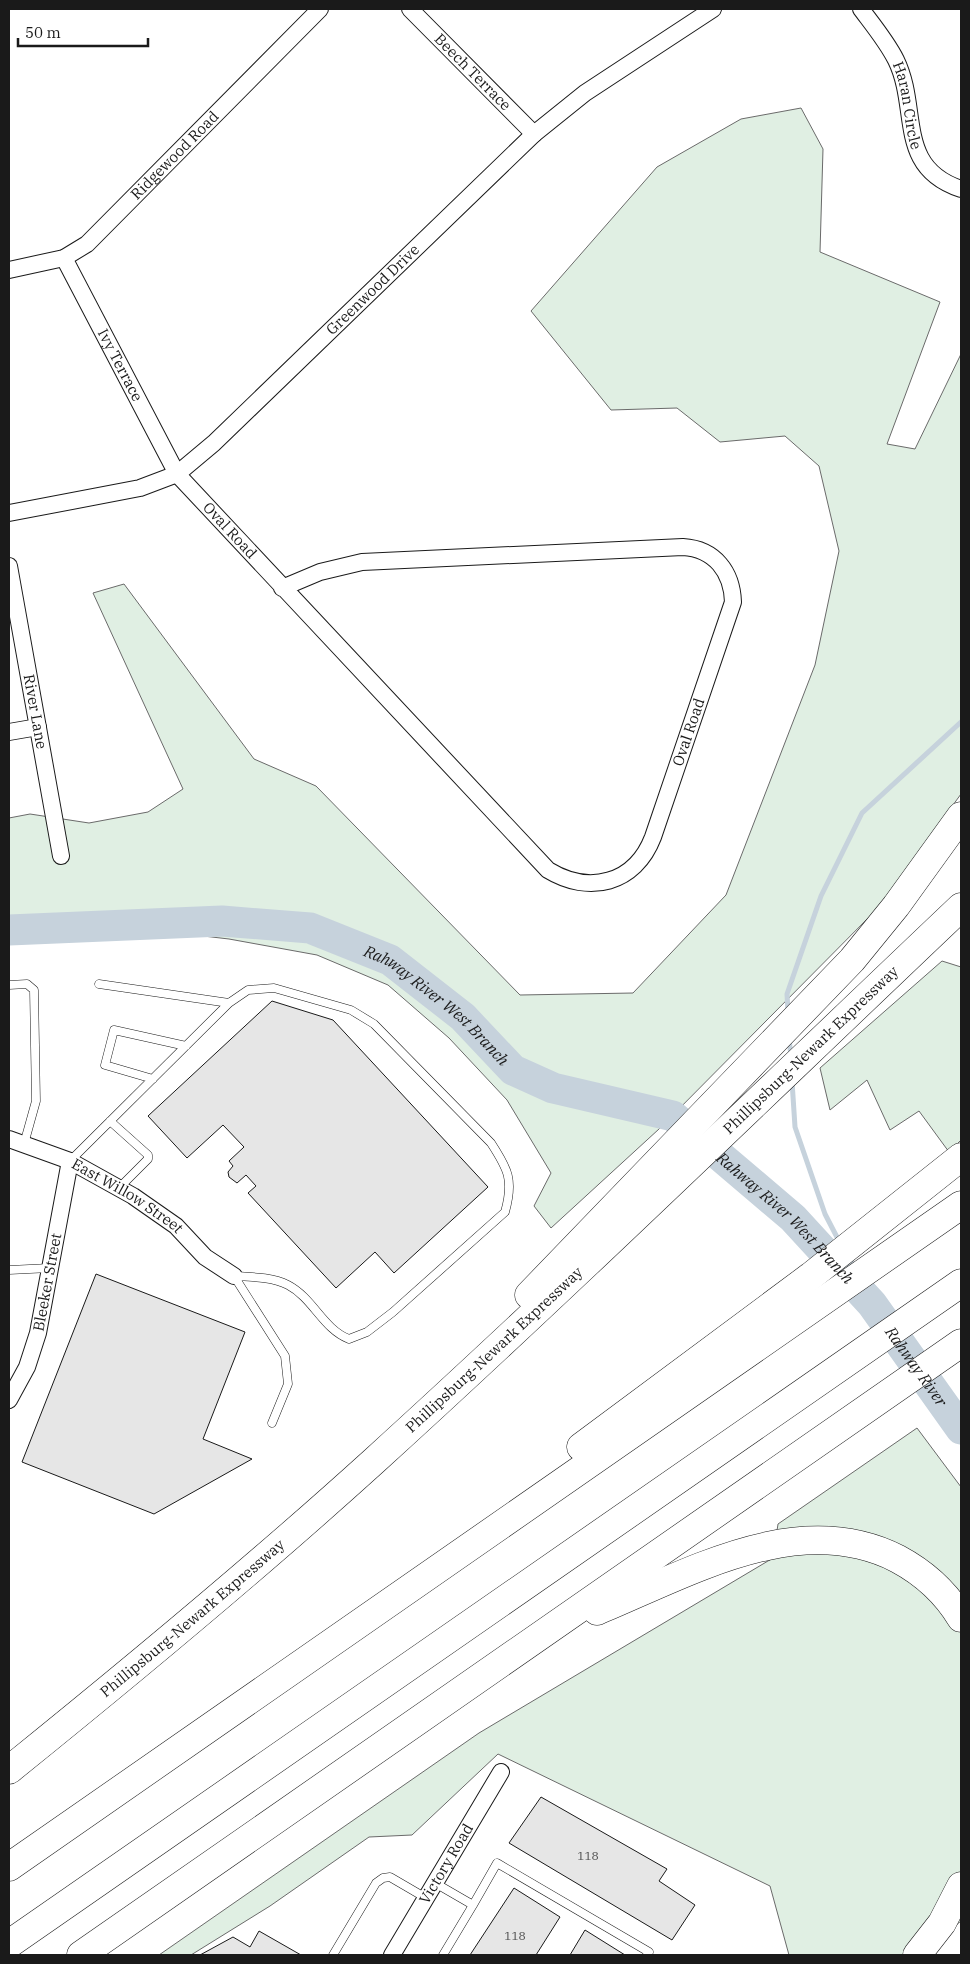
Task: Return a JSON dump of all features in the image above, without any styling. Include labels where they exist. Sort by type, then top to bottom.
[{"type":"highway","points":[[687,1150],[814,1000],[872,936],[961,816]]},
{"type":"highway","name":"Phillipsburg-Newark Expressway","points":[[9,1770],[189,1621],[419,1418],[547,1274],[687,1150],[816,1044],[961,907]]},
{"type":"highway","points":[[414,1586],[536,1482],[884,1221],[961,1157]]},
{"type":"highway","points":[[9,1867],[961,1205]]},
{"type":"highway","points":[[9,1944],[950,1290]]},
{"type":"highway","points":[[81,1955],[550,1631],[961,1343]]},
{"type":"highway","points":[[931,1364],[961,1354]]},
{"type":"highway","points":[[550,1631],[727,1558],[778,1544],[808,1539],[852,1543],[888,1554],[926,1578],[950,1603],[961,1618]]},
{"type":"highway","points":[[917,1955],[942,1923],[961,1886]]},
{"type":"street","name":"Ridgewood Road","points":[[9,270],[64,258],[87,244],[318,9]]},
{"type":"street","name":"Beech Terrace","points":[[410,9],[534,134]]},
{"type":"street","name":"Greenwood Drive","points":[[9,513],[140,488],[177,474],[214,443],[534,134],[585,93],[713,9]]},
{"type":"street","name":"Haran Circle","points":[[862,9],[896,60],[906,89],[912,134],[919,156],[927,169],[942,182],[961,189]]},
{"type":"street","name":"Ivy Terrace","points":[[64,258],[177,474]]},
{"type":"street","name":"Oval Road","points":[[177,474],[282,588],[548,870],[566,880],[587,884],[615,879],[633,868],[650,846],[733,602],[732,586],[727,572],[717,560],[704,552],[683,547],[362,562],[320,572],[282,588]]},
{"type":"street","name":"River Lane","points":[[9,566],[61,856]]},
{"type":"street","points":[[9,732],[38,727]]},
{"type":"street","name":"East Willow Street","points":[[16,1141],[70,1161],[119,1188],[176,1226],[205,1257],[234,1276]]},
{"type":"street","name":"Bleeker Street","points":[[9,1400],[27,1367],[38,1333],[70,1161]]},
{"type":"street","name":"Victory Road","points":[[392,1955],[501,1772]]},
{"type":"lane","points":[[9,985],[27,984],[34,990],[36,1101],[16,1141]]},
{"type":"lane","points":[[99,984],[229,1003]]},
{"type":"lane","points":[[70,1161],[229,1003],[248,990],[274,988],[351,1010],[374,1024],[491,1143],[504,1163],[511,1191],[505,1212],[367,1332],[349,1339],[336,1334],[305,1300],[289,1286],[268,1278],[234,1276]]},
{"type":"lane","points":[[153,1079],[105,1065],[114,1030],[186,1046]]},
{"type":"lane","points":[[110,1121],[148,1155],[148,1158],[119,1188]]},
{"type":"lane","points":[[9,1270],[50,1268]]},
{"type":"lane","points":[[234,1276],[285,1356],[288,1384],[272,1423]]},
{"type":"lane","points":[[443,1955],[497,1863],[649,1952],[647,1955]]},
{"type":"lane","points":[[333,1955],[376,1883],[383,1878],[390,1877],[426,1898]]},
{"type":"lane","points":[[435,1883],[473,1905]]},
{"type":"green space","points":[[801,108],[823,149],[820,252],[940,302],[887,444],[915,449],[961,354],[961,794],[878,908],[659,1129],[551,1228],[534,1206],[551,1173],[507,1100],[449,1038],[388,985],[317,955],[229,939],[143,929],[9,940],[9,818],[30,814],[89,823],[148,812],[183,789],[93,593],[124,584],[254,759],[316,786],[520,995],[633,993],[726,895],[815,665],[839,551],[819,466],[785,436],[720,442],[677,408],[611,410],[531,311],[657,167],[741,119]]},
{"type":"green space","points":[[942,961],[961,967],[961,1140],[949,1152],[919,1111],[890,1130],[867,1080],[830,1110],[820,1068]]},
{"type":"green space","points":[[917,1428],[961,1487],[961,1921],[921,1955],[789,1955],[770,1886],[498,1754],[412,1835],[369,1837],[270,1906],[191,1955],[159,1955],[479,1733],[773,1558],[778,1524]]},
{"type":"building","points":[[272,1001],[333,1020],[488,1187],[394,1273],[375,1252],[336,1288],[248,1193],[256,1186],[246,1175],[237,1183],[229,1177],[228,1172],[233,1166],[229,1161],[244,1147],[223,1125],[187,1158],[148,1116]]},
{"type":"building","points":[[96,1274],[245,1332],[203,1439],[252,1459],[154,1514],[22,1462]]},
{"type":"building","points":[[541,1797],[667,1869],[659,1881],[695,1905],[672,1940],[509,1843]]},
{"type":"building","points":[[514,1888],[560,1917],[536,1955],[470,1955]]},
{"type":"building","points":[[585,1930],[625,1955],[570,1955]]},
{"type":"building","points":[[259,1931],[301,1955],[200,1955],[233,1937],[250,1947]]},
{"type":"waterway","points":[[788,1012],[787,994],[821,896],[862,813],[961,722]]},
{"type":"waterway","name":"Rahway River West Branch","points":[[9,930],[222,921],[310,928],[390,960],[463,1017],[513,1070],[553,1088],[673,1116],[793,1218],[872,1304],[961,1429]]},
{"type":"waterway","points":[[789,1038],[791,1057]]},
{"type":"waterway","points":[[792,1081],[795,1127],[825,1214],[840,1243]]},
{"type":"waterway","name":"Rahway River West Branch","points":[[861,1284],[872,1304]]},
{"type":"water label","name":"Rahway River","points":[[917,1367]]}]
